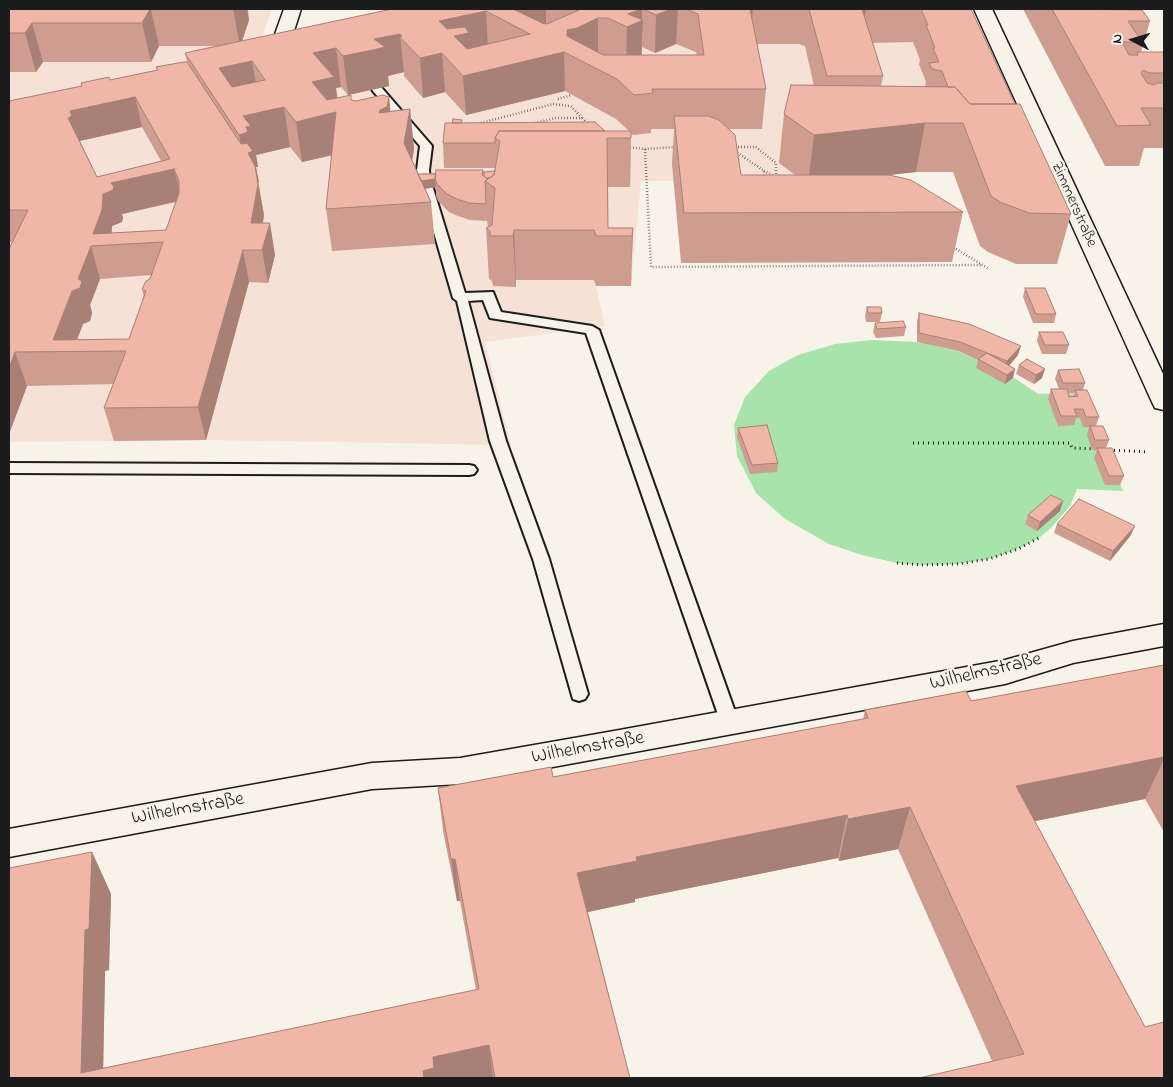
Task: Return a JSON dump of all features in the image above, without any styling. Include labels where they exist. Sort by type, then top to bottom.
[{"type":"street","points":[[292,9],[283,38],[292,53]]},
{"type":"street","name":"Zimmerstraße","points":[[982,9],[1164,402]]},
{"type":"street","name":"Wilhelmstraße","points":[[9,844],[372,776],[460,771],[730,723],[1005,672],[1073,652],[1164,635]]},
{"type":"lane","points":[[377,89],[426,146],[423,170],[426,185],[460,298],[488,295],[495,315],[592,330],[730,723]]},
{"type":"lane","points":[[463,304],[498,441],[541,559],[579,694]]},
{"type":"lane","points":[[9,468],[469,470]]},
{"type":"path","points":[[558,99],[572,95]]},
{"type":"path","points":[[480,123],[553,104],[571,106],[593,130]]},
{"type":"path","points":[[529,124],[556,118],[582,118]]},
{"type":"path","points":[[621,145],[629,148],[645,149],[684,147]]},
{"type":"path","points":[[776,176],[776,163],[756,147],[730,147],[764,171],[783,180]]},
{"type":"path","points":[[645,149],[651,268],[982,266]]},
{"type":"path","points":[[764,171],[764,181]]},
{"type":"path","points":[[944,241],[989,270]]},
{"type":"path","points":[[912,443],[1070,443],[1072,448],[1097,450]]},
{"type":"path","points":[[1106,450],[1149,452]]},
{"type":"path","points":[[897,563],[922,565],[958,564],[989,559],[1018,549],[1039,538]]},
{"type":"shaded area","points":[[9,9],[272,9],[258,48],[9,102]]},
{"type":"shaded area","points":[[948,9],[981,87],[832,180],[641,181],[631,286],[596,286],[605,326],[485,342],[511,445],[206,440],[9,442],[9,134],[164,100]]},
{"type":"green space","points":[[872,340],[917,342],[957,351],[1004,371],[1038,394],[1082,392],[1123,491],[1077,489],[1070,506],[1051,528],[1039,538],[1018,549],[989,559],[958,564],[922,565],[897,563],[862,555],[829,544],[785,519],[756,493],[737,456],[734,425],[745,397],[769,371],[798,355],[835,344]]},
{"type":"building","points":[[9,9],[150,9],[142,23],[32,23],[25,33],[9,33]]},
{"type":"building","points":[[392,9],[513,9],[547,24],[579,9],[641,9],[628,14],[643,20],[627,27],[608,18],[598,18],[577,28],[567,30],[567,36],[603,55],[704,55],[698,14],[686,9],[750,9],[766,89],[652,89],[653,93],[634,95],[617,79],[564,52],[463,76],[442,53],[420,58],[400,37],[402,36],[400,34],[374,39],[385,47],[373,50],[343,56],[336,48],[313,53],[334,77],[312,82],[327,100],[351,95],[351,100],[356,101],[383,95],[389,97],[387,107],[380,110],[379,113],[410,109],[404,143],[431,202],[326,209],[336,112],[296,122],[284,107],[243,116],[251,126],[246,127],[248,131],[239,135],[185,53]],"holes":[[[486,11],[530,34],[467,49],[454,36],[469,33],[465,27],[447,29],[439,21]],[[252,61],[265,80],[232,87],[219,68]]]},
{"type":"building","points":[[643,9],[671,9],[656,15]]},
{"type":"building","points":[[809,9],[862,9],[883,76],[827,76]]},
{"type":"building","points":[[921,9],[971,9],[1015,104],[970,104],[955,87],[948,87],[942,71],[932,69],[929,63],[939,62]]},
{"type":"building","points":[[1052,9],[1142,10],[1150,21],[1128,21],[1142,42],[1122,42],[1129,55],[1138,55],[1137,52],[1164,52],[1164,73],[1150,73],[1143,70],[1141,73],[1147,83],[1154,85],[1164,83],[1164,108],[1141,108],[1151,125],[1117,126]]},
{"type":"building","points":[[187,62],[241,144],[247,143],[253,151],[248,153],[255,166],[258,184],[251,223],[270,223],[262,250],[243,250],[198,407],[104,408],[126,351],[15,352],[9,368],[9,249],[28,210],[9,210],[9,101],[82,86],[81,83],[109,77],[110,80],[158,70],[156,67]],"holes":[[[135,97],[170,159],[97,177],[68,118],[72,116],[70,111]],[[174,169],[179,181],[179,193],[166,230],[93,234],[102,210],[103,194],[113,190],[114,187],[111,183]],[[163,242],[150,279],[146,281],[142,289],[146,291],[129,339],[53,340],[72,291],[80,288],[82,281],[78,279],[91,246]]]},
{"type":"building","points":[[791,85],[955,87],[970,104],[1020,104],[1071,214],[1029,213],[1000,202],[991,196],[963,123],[925,123],[814,135],[784,114]]},
{"type":"building","points":[[674,116],[708,116],[719,120],[735,135],[741,175],[889,175],[911,180],[963,212],[684,213]]},
{"type":"building","points":[[453,119],[462,120],[461,123],[452,123]]},
{"type":"building","points":[[595,122],[605,131],[499,131],[495,138],[495,143],[443,143],[445,123]]},
{"type":"building","points":[[499,131],[631,131],[631,138],[607,138],[608,228],[633,228],[632,236],[596,236],[594,230],[514,230],[513,236],[490,236],[490,231],[486,228],[492,225],[495,188],[485,181],[494,175],[500,141],[495,138]]},
{"type":"building","points":[[436,170],[483,170],[482,175],[488,179],[485,181],[486,204],[469,203],[447,194],[437,184],[435,179]]},
{"type":"building","points":[[495,171],[494,175],[490,178],[484,176],[484,172]]},
{"type":"building","points":[[418,174],[436,174],[435,179],[421,181]]},
{"type":"building","points":[[1025,288],[1045,288],[1056,314],[1036,314]]},
{"type":"building","points":[[867,307],[881,307],[882,313],[868,313]]},
{"type":"building","points":[[919,313],[969,324],[1021,346],[1007,361],[960,342],[919,333]]},
{"type":"building","points":[[903,321],[906,327],[877,329],[875,323]]},
{"type":"building","points":[[1039,332],[1063,332],[1069,345],[1045,345]]},
{"type":"building","points":[[987,353],[1015,369],[1007,375],[978,359]]},
{"type":"building","points":[[1027,359],[1045,369],[1036,375],[1019,365]]},
{"type":"building","points":[[1079,369],[1085,383],[1063,383],[1058,370]]},
{"type":"building","points":[[1051,389],[1067,389],[1069,397],[1078,396],[1075,390],[1087,390],[1099,417],[1086,417],[1083,409],[1074,409],[1077,416],[1061,416]]},
{"type":"building","points":[[767,425],[778,463],[752,465],[738,428]]},
{"type":"building","points":[[1090,426],[1103,426],[1109,440],[1095,440]]},
{"type":"building","points":[[1097,448],[1112,448],[1124,476],[1109,476]]},
{"type":"building","points":[[1051,495],[1063,501],[1040,522],[1028,515]]},
{"type":"building","points":[[1079,499],[1135,526],[1113,551],[1057,524]]},
{"type":"building","points":[[1164,665],[1164,757],[1016,786],[1145,1027],[1164,1022],[1164,1078],[919,1078],[1024,1054],[910,807],[848,819],[847,815],[636,857],[637,861],[577,873],[630,1078],[495,1078],[489,1045],[433,1057],[434,1068],[423,1071],[424,1078],[9,1078],[9,868],[92,852],[89,929],[85,930],[81,1073],[479,989],[455,859],[451,859],[438,788],[551,767],[553,777],[868,718],[865,710],[966,691],[971,701]]}]
